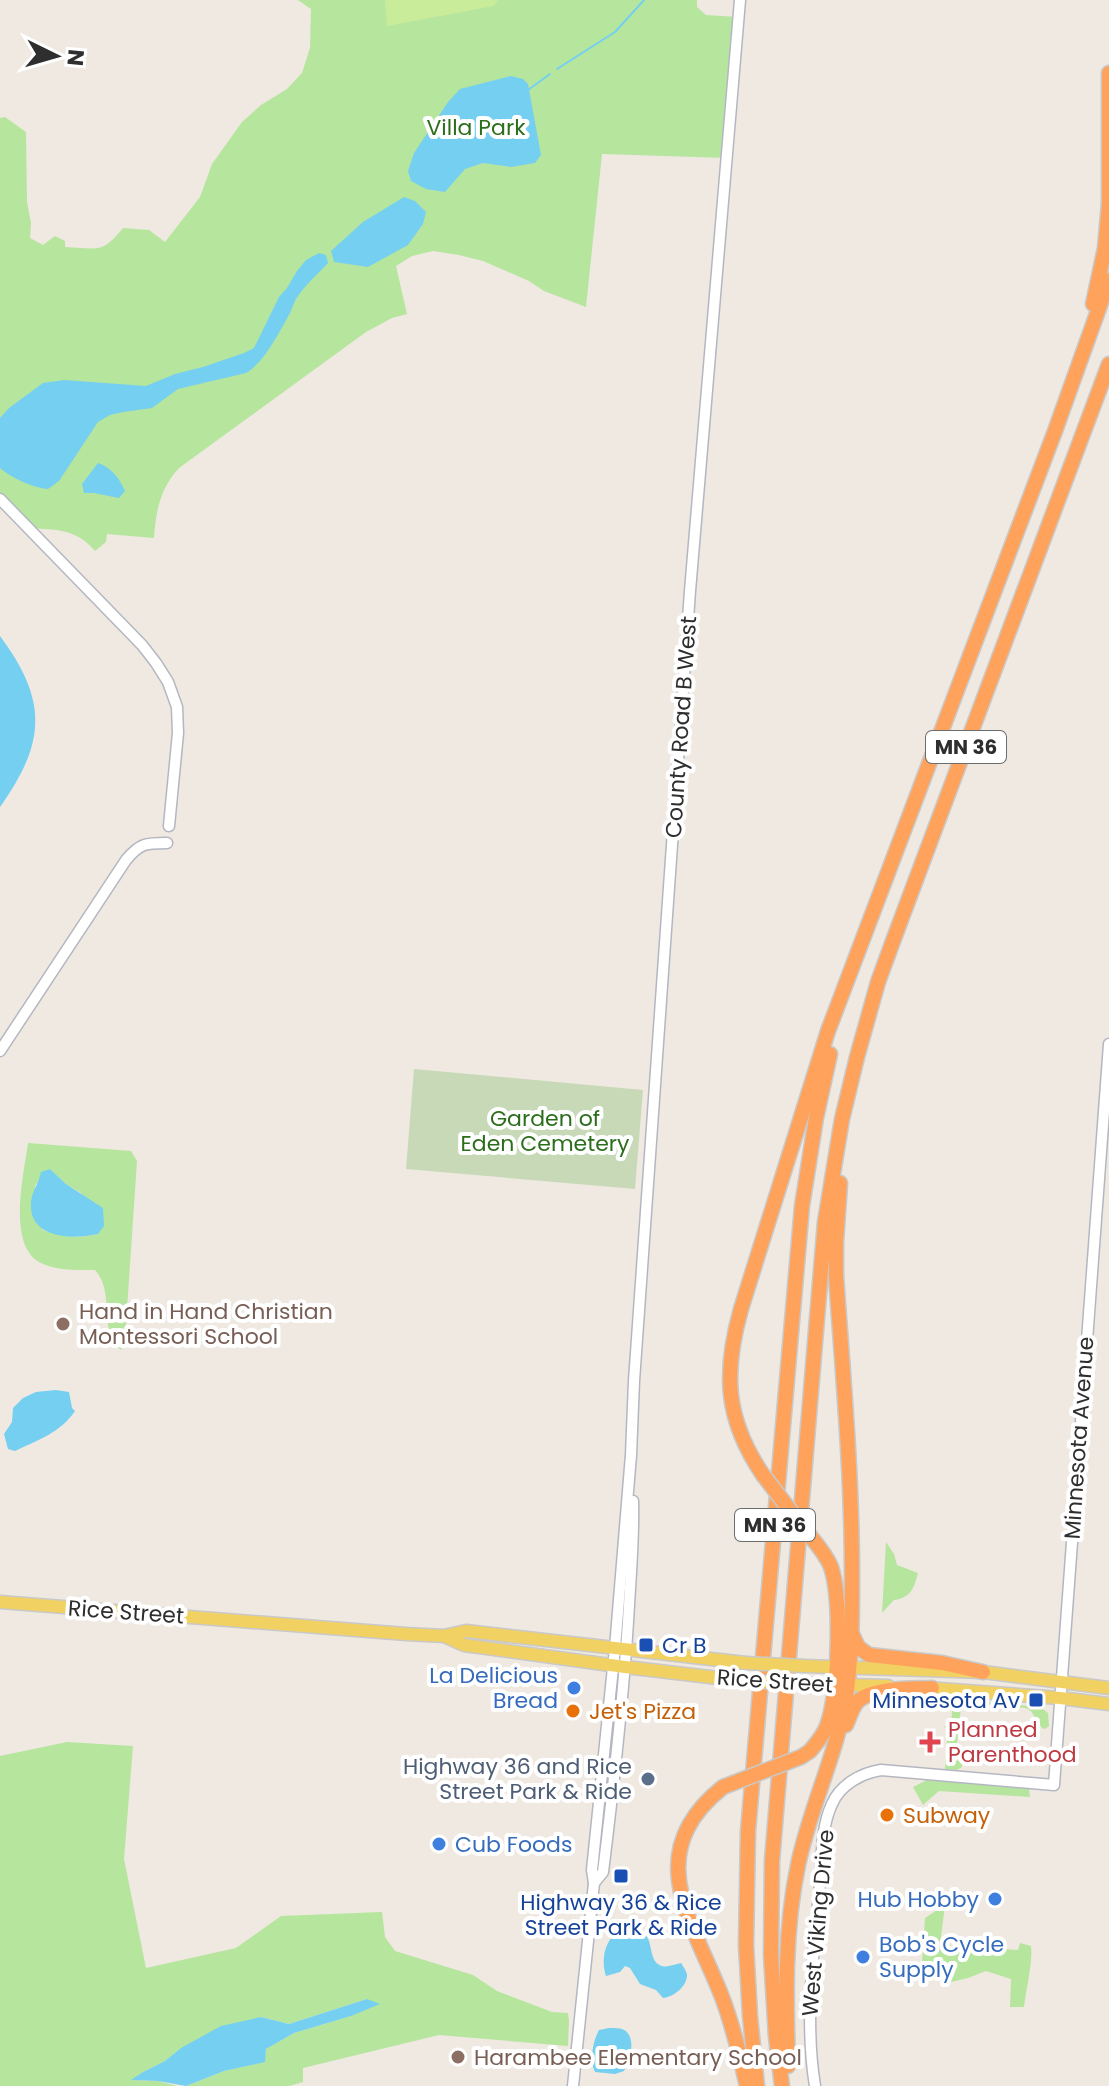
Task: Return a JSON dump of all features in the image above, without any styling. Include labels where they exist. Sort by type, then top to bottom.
[{"type":"highway","points":[[1055,431],[1093,303],[1105,248],[1109,205],[1109,73]]},
{"type":"highway","name":"MN 36","points":[[757,2086],[746,1945],[748,1831],[805,1177],[816,1118],[853,969],[1109,280]]},
{"type":"highway","name":"MN 36","points":[[782,2086],[771,1955],[773,1833],[825,1222],[842,1119],[874,996],[893,941],[1109,364]]},
{"type":"highway","points":[[1081,439],[1109,383]]},
{"type":"highway","points":[[843,1667],[831,1567],[763,1475],[746,1446],[734,1416],[730,1380],[731,1348],[741,1309],[828,1031],[853,969]]},
{"type":"highway","points":[[788,2086],[786,1984],[791,1909],[804,1842],[843,1711],[843,1667],[852,1633],[852,1525],[836,1242],[844,1146],[857,1057]]},
{"type":"highway","points":[[852,1633],[858,1647],[869,1655],[942,1663],[983,1672]]},
{"type":"highway","points":[[747,2086],[732,2024],[681,1892],[678,1874],[682,1840],[689,1824],[723,1787],[810,1751],[823,1735],[841,1686]]},
{"type":"highway","points":[[827,1770],[856,1703],[871,1694],[932,1688]]},
{"type":"main road","name":"Rice Street","points":[[0,1602],[444,1636],[466,1631],[746,1663],[983,1672],[1109,1688]]},
{"type":"main road","name":"Rice Street","points":[[444,1636],[464,1645],[744,1681],[932,1688],[1109,1704]]},
{"type":"street","name":"County Road B West","points":[[573,2086],[594,1883],[592,1870],[634,1528],[631,1455],[641,1277],[690,591],[740,0]]},
{"type":"street","points":[[0,499],[142,645],[168,682],[178,717],[169,826]]},
{"type":"street","points":[[0,1051],[126,860],[139,846],[167,843]]},
{"type":"street","name":"Minnesota Avenue","points":[[1054,1785],[1109,1044]]},
{"type":"street","name":"West Viking Drive","points":[[815,2086],[810,2040],[811,1988],[824,1833],[833,1800],[853,1781],[881,1770],[1054,1785]]},
{"type":"green space","name":"Villa Park","points":[[298,0],[697,0],[697,7],[706,15],[738,17],[727,158],[602,154],[586,307],[544,291],[483,261],[459,255],[433,251],[412,256],[396,266],[407,314],[366,332],[179,468],[160,500],[154,538],[107,534],[106,542],[95,551],[73,534],[28,528],[0,499],[0,118],[5,117],[26,132],[30,238],[43,245],[55,236],[65,241],[65,247],[92,249],[104,246],[123,228],[149,230],[165,242],[200,197],[212,164],[242,122],[261,105],[287,89],[302,73],[310,48],[311,9]]},
{"type":"green space","points":[[385,0],[498,0],[494,6],[387,26]]},
{"type":"green space","name":"Garden of Eden Cemetery","points":[[414,1069],[643,1090],[635,1189],[406,1169]]},
{"type":"green space","points":[[28,1143],[131,1151],[137,1161],[125,1339],[121,1350],[110,1333],[105,1290],[95,1270],[52,1267],[39,1262],[29,1253],[23,1240],[20,1207]],"holes":[[[50,1169],[81,1193],[98,1234],[70,1236],[43,1230],[35,1186]]]},
{"type":"green space","points":[[886,1542],[897,1565],[918,1573],[911,1591],[894,1600],[882,1613]]},
{"type":"green space","points":[[953,1699],[1040,1707],[1048,1713],[1049,1726],[1042,1728],[1026,1708],[972,1703],[961,1707],[955,1761],[962,1760],[962,1767],[945,1769],[948,1729],[943,1726],[951,1726]]},
{"type":"green space","points":[[67,1742],[133,1746],[124,1859],[146,1968],[236,1948],[281,1916],[382,1912],[385,1937],[395,1951],[473,1975],[497,1991],[552,2012],[568,2013],[568,2046],[439,2035],[303,2068],[303,2082],[289,2086],[186,2086],[224,2071],[264,2062],[266,2049],[294,2033],[351,2016],[367,1999],[289,2024],[261,2017],[181,2048],[132,2080],[158,2081],[177,2086],[0,2086],[0,1756]]},
{"type":"green space","points":[[927,1780],[1029,1789],[1030,1797],[939,1791],[923,1805],[913,1787]]},
{"type":"green space","points":[[945,1905],[940,1945],[1018,1950],[1020,1943],[1031,1946],[1024,2007],[1010,2007],[1011,1979],[986,1971],[943,1984],[922,1963],[925,1918]]},
{"type":"water","points":[[511,76],[528,84],[541,155],[535,163],[511,167],[483,163],[465,169],[445,192],[426,189],[411,181],[408,171],[414,153],[460,89]]},
{"type":"water","points":[[404,197],[415,201],[426,212],[423,224],[408,245],[368,267],[334,262],[331,251],[363,222]]},
{"type":"water","points":[[319,253],[326,255],[328,263],[301,291],[271,346],[246,373],[178,389],[152,408],[110,415],[98,422],[59,481],[48,489],[23,482],[0,468],[0,418],[43,383],[64,380],[146,386],[244,353],[254,348],[279,297],[297,271],[306,260]]},
{"type":"water","points":[[98,463],[111,471],[120,482],[125,491],[119,498],[84,493],[82,484]]},
{"type":"water","points":[[0,636],[27,681],[35,722],[26,762],[0,807]]},
{"type":"water","points":[[50,1169],[66,1184],[103,1208],[104,1226],[98,1234],[65,1236],[44,1230],[37,1223],[31,1202],[41,1172]]},
{"type":"water","points":[[36,1392],[69,1392],[75,1411],[69,1419],[40,1439],[15,1451],[8,1449],[4,1434],[12,1422],[13,1408],[23,1398]]},
{"type":"water","points":[[626,1928],[644,1933],[656,1963],[669,1966],[681,1963],[687,1975],[679,1991],[663,1998],[656,1990],[640,1984],[630,1968],[625,1966],[620,1972],[606,1976],[606,1947],[614,1935]]},
{"type":"water","points":[[367,1999],[380,2004],[294,2033],[266,2049],[265,2062],[224,2071],[186,2086],[131,2080],[221,2026],[261,2017],[289,2024]]},
{"type":"water","points":[[609,2028],[627,2032],[631,2042],[624,2071],[615,2074],[595,2072],[592,2062],[599,2030]]},
{"type":"waterway","points":[[557,69],[615,32],[644,0]]},
{"type":"waterway","points":[[528,90],[550,74]]},
{"type":"place","name":"Hand in Hand Christian Montessori School","points":[[63,1324]]},
{"type":"place","name":"Cr B","points":[[646,1645]]},
{"type":"place","name":"La Delicious Bread","points":[[574,1688]]},
{"type":"place","name":"Minnesota Av","points":[[1036,1700]]},
{"type":"place","name":"Jet's Pizza","points":[[573,1711]]},
{"type":"place","name":"Planned Parenthood","points":[[930,1742]]},
{"type":"place","name":"Highway 36 and Rice Street Park & Ride","points":[[648,1779]]},
{"type":"place","name":"Subway","points":[[887,1815]]},
{"type":"place","name":"Cub Foods","points":[[439,1844]]},
{"type":"place","name":"Highway 36 & Rice Street Park & Ride","points":[[621,1876]]},
{"type":"place","name":"Hub Hobby","points":[[995,1899]]},
{"type":"place","name":"Bob's Cycle Supply","points":[[863,1957]]},
{"type":"place","name":"Harambee Elementary School","points":[[458,2057]]}]
